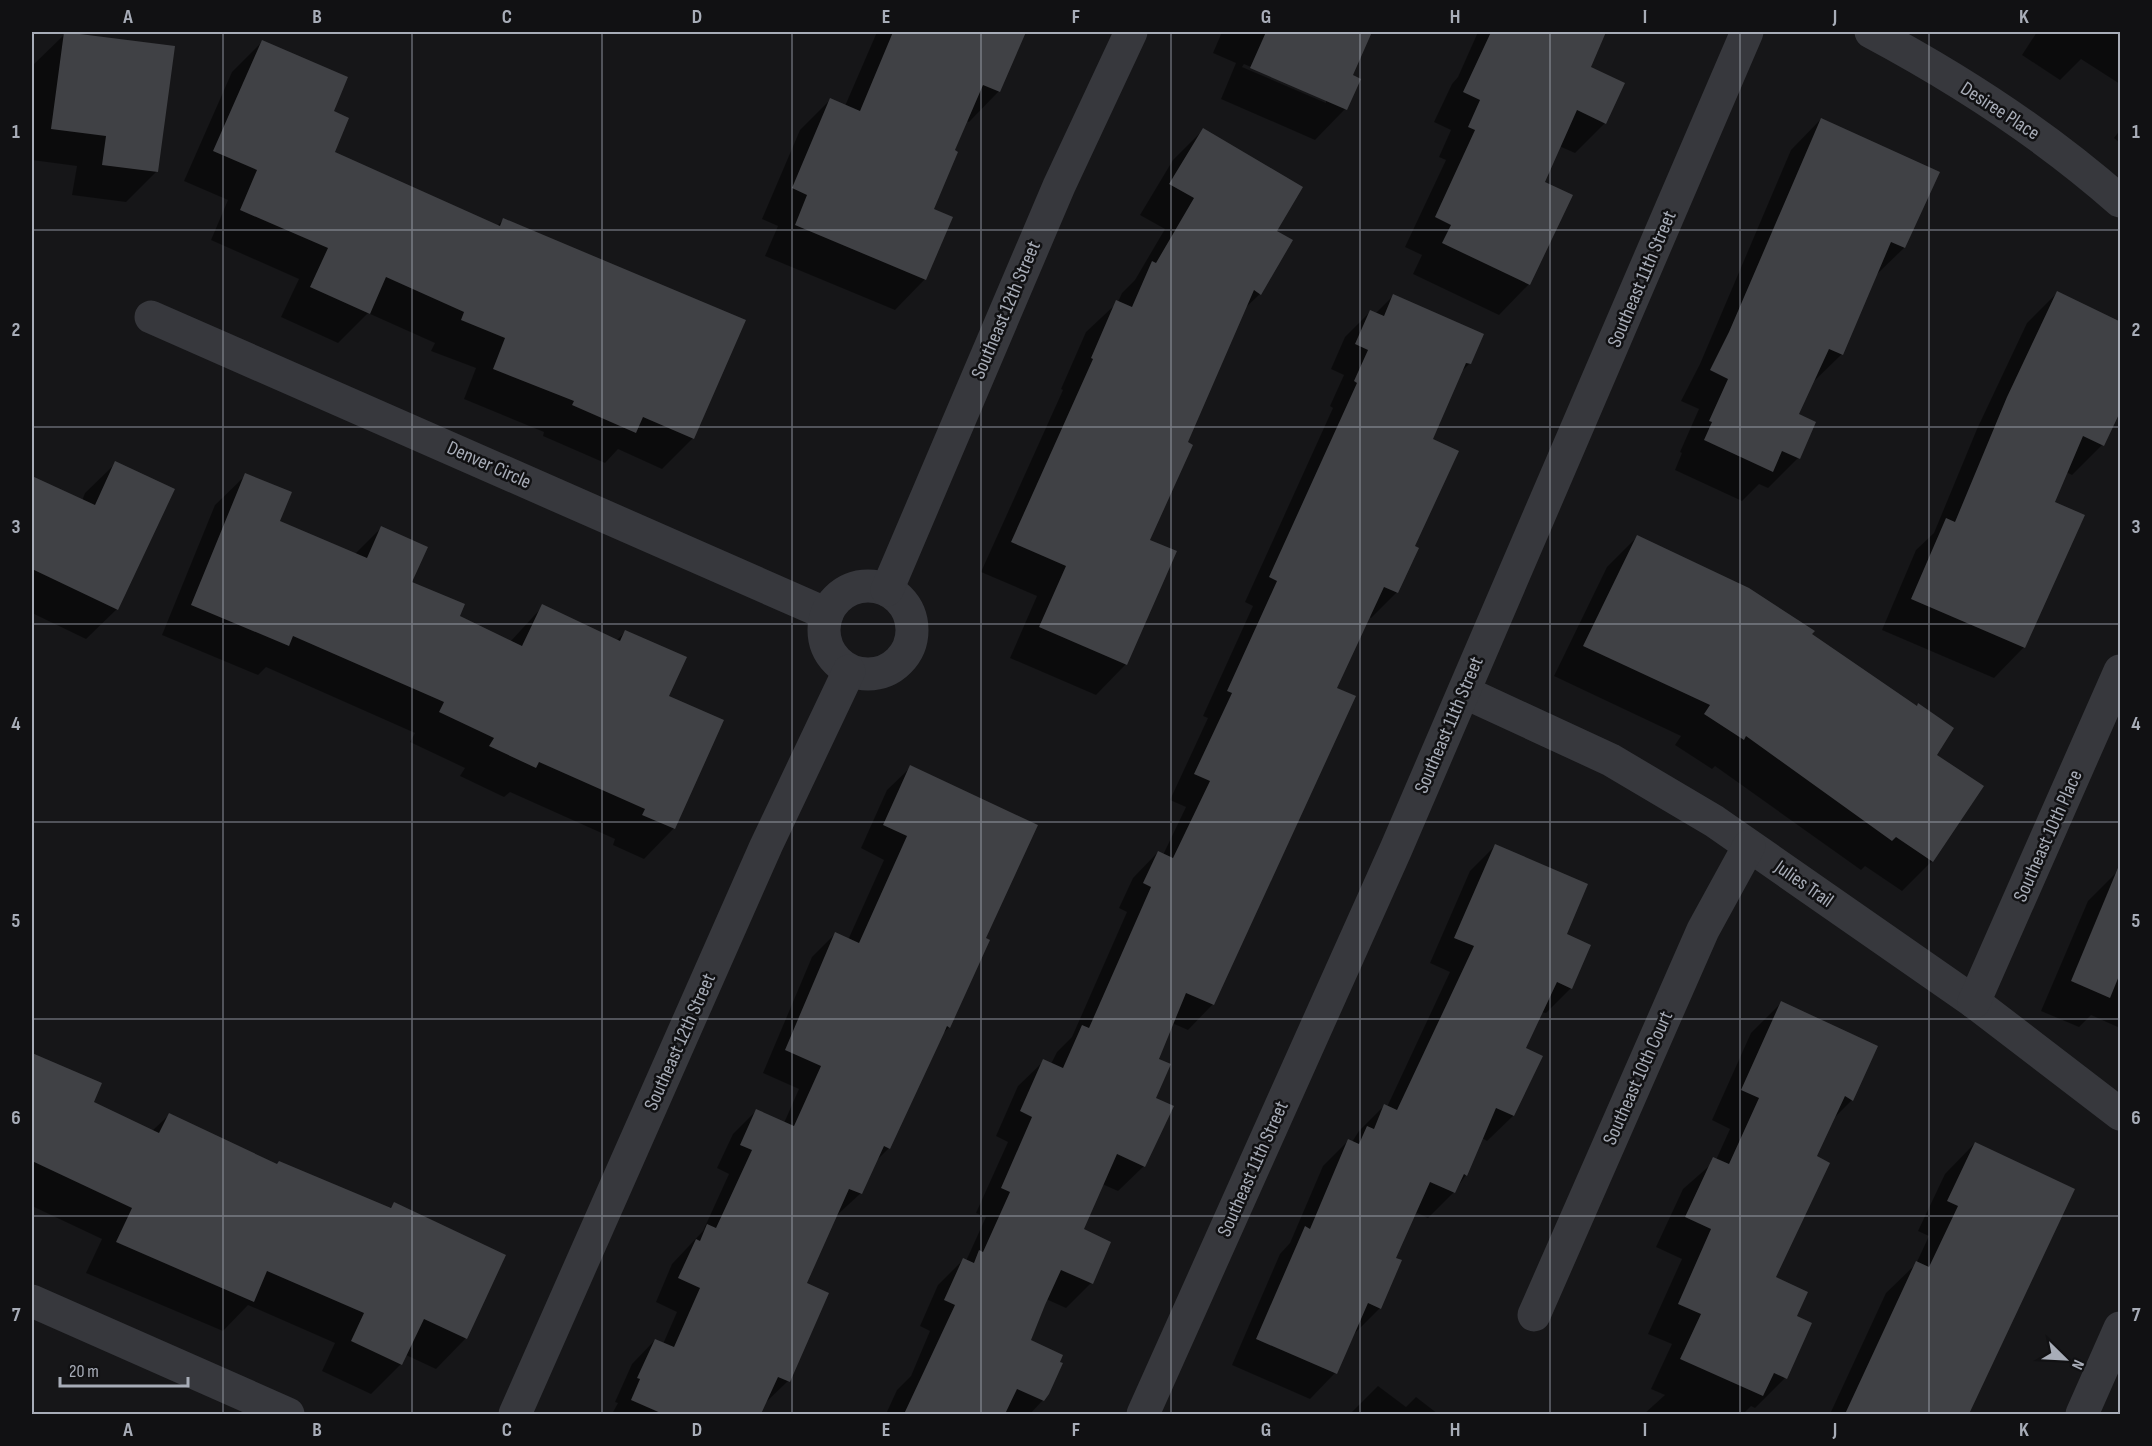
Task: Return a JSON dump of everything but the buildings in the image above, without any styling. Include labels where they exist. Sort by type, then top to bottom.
[{"type":"street","name":"Southeast 12th Street","points":[[887,590],[1059,186],[1131,32]]},
{"type":"street","name":"Southeast 11th Street","points":[[1143,1414],[1464,693],[1747,32]]},
{"type":"street","name":"Desiree Place","points":[[1871,32],[1983,99],[2041,137],[2121,201]]},
{"type":"street","name":"Denver Circle","points":[[151,317],[827,614]]},
{"type":"street","points":[[860,587],[887,590],[906,607],[911,620],[912,638],[906,654],[895,666],[877,674],[849,670],[828,651],[824,628],[827,614],[846,592],[860,587]]},
{"type":"street","name":"Southeast 12th Street","points":[[515,1414],[766,846],[849,670]]},
{"type":"street","name":"Southeast 10th Place","points":[[1974,1002],[2121,670]]},
{"type":"street","name":"Julies Trail","points":[[1464,693],[1611,760],[1714,821],[1974,1002],[2121,1114]]},
{"type":"street","name":"Southeast 10th Court","points":[[1534,1315],[1703,930],[1749,846]]},
{"type":"street","points":[[32,1301],[288,1414]]},
{"type":"street","points":[[2082,1414],[2121,1328]]}]
